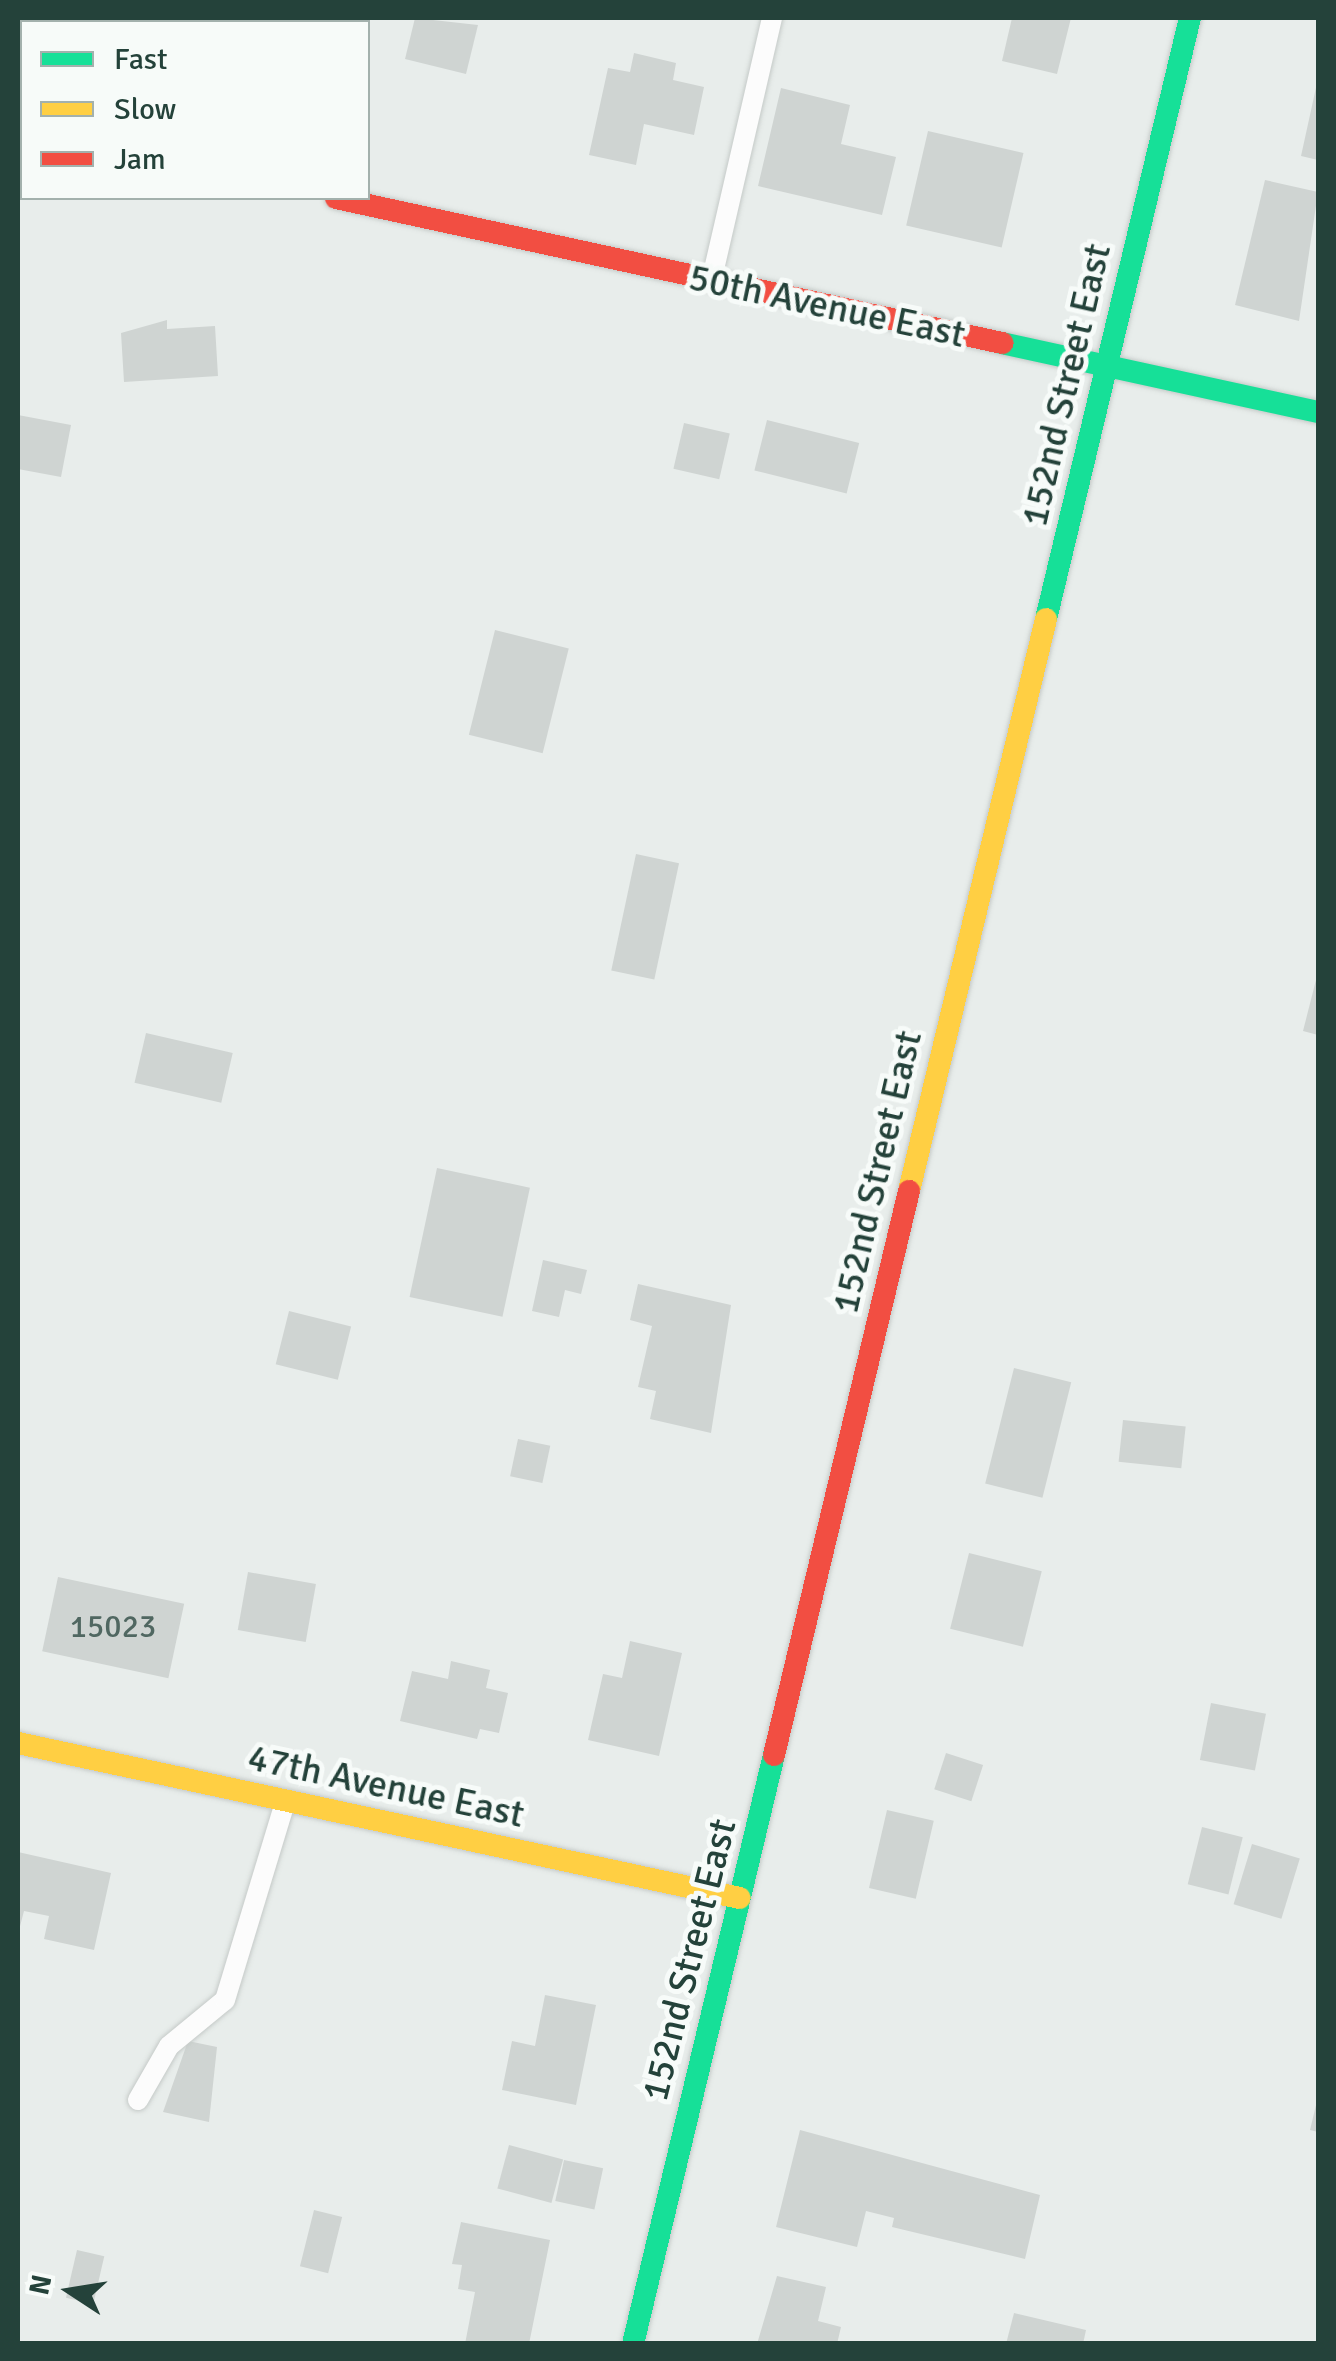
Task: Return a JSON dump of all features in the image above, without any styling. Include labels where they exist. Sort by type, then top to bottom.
[{"type":"street","name":"152nd Street East","points":[[633,2344],[1190,18]]},
{"type":"street","name":"50th Avenue East","points":[[345,200],[1318,412]]},
{"type":"street","name":"47th Avenue East","points":[[18,1743],[740,1898]]},
{"type":"lane","points":[[712,280],[772,18]]},
{"type":"lane","points":[[138,2100],[169,2046],[225,2000],[286,1800]]},
{"type":"building","points":[[98,18],[149,18],[123,20]]},
{"type":"building","points":[[415,18],[478,25],[466,74],[405,59]]},
{"type":"building","points":[[1012,18],[1071,18],[1057,74],[1002,61]]},
{"type":"building","points":[[634,53],[676,63],[673,80],[704,87],[694,135],[644,124],[636,165],[589,155],[608,68],[630,72]]},
{"type":"building","points":[[1318,83],[1318,160],[1301,156]]},
{"type":"building","points":[[781,88],[850,105],[841,144],[896,157],[882,215],[758,186]]},
{"type":"building","points":[[928,131],[1023,153],[1002,248],[906,226]]},
{"type":"building","points":[[1265,180],[1318,192],[1299,321],[1235,305]]},
{"type":"building","points":[[167,320],[167,329],[215,326],[218,376],[124,382],[121,333]]},
{"type":"building","points":[[18,415],[71,425],[61,477],[18,469]]},
{"type":"building","points":[[767,420],[859,443],[847,493],[754,470]]},
{"type":"building","points":[[684,423],[730,434],[719,479],[673,469]]},
{"type":"building","points":[[495,630],[569,648],[543,753],[469,735]]},
{"type":"building","points":[[636,854],[679,863],[654,980],[611,970]]},
{"type":"building","points":[[1318,976],[1318,1035],[1303,1031]]},
{"type":"building","points":[[146,1033],[233,1053],[221,1103],[135,1083]]},
{"type":"building","points":[[437,1168],[530,1188],[502,1317],[410,1297]]},
{"type":"building","points":[[543,1260],[587,1270],[581,1294],[565,1290],[559,1317],[532,1311]]},
{"type":"building","points":[[638,1284],[731,1305],[711,1433],[650,1419],[656,1391],[638,1387],[652,1326],[630,1320]]},
{"type":"building","points":[[289,1311],[351,1326],[338,1380],[276,1364]]},
{"type":"building","points":[[1014,1368],[1071,1382],[1042,1498],[985,1483]]},
{"type":"building","points":[[1123,1420],[1186,1427],[1181,1468],[1119,1462]]},
{"type":"building","points":[[518,1439],[550,1446],[542,1483],[510,1476]]},
{"type":"building","points":[[969,1553],[1042,1571],[1023,1647],[950,1629]]},
{"type":"building","points":[[248,1572],[316,1584],[306,1642],[238,1630]]},
{"type":"building","points":[[58,1577],[184,1604],[168,1678],[42,1651]]},
{"type":"building","points":[[630,1641],[682,1653],[659,1756],[588,1740],[603,1674],[622,1678]]},
{"type":"building","points":[[451,1661],[490,1670],[486,1688],[508,1693],[499,1733],[480,1729],[477,1739],[400,1721],[412,1671],[448,1679]]},
{"type":"building","points":[[1211,1703],[1266,1714],[1255,1771],[1200,1760]]},
{"type":"building","points":[[946,1753],[983,1765],[971,1801],[934,1789]]},
{"type":"building","points":[[887,1810],[934,1821],[916,1899],[869,1888]]},
{"type":"building","points":[[1202,1827],[1243,1837],[1228,1894],[1188,1884]]},
{"type":"building","points":[[1252,1844],[1300,1859],[1281,1919],[1234,1904]]},
{"type":"building","points":[[18,1852],[111,1873],[94,1950],[44,1939],[49,1916],[24,1911],[18,1934]]},
{"type":"building","points":[[545,1995],[596,2005],[576,2105],[502,2090],[512,2041],[535,2046]]},
{"type":"building","points":[[188,2041],[217,2047],[209,2122],[163,2112]]},
{"type":"building","points":[[1318,2101],[1318,2132],[1310,2130]]},
{"type":"building","points":[[800,2130],[1040,2195],[1025,2259],[892,2227],[894,2218],[866,2211],[857,2247],[776,2227]]},
{"type":"building","points":[[509,2145],[563,2159],[551,2203],[497,2188]]},
{"type":"building","points":[[564,2160],[603,2168],[594,2209],[555,2201]]},
{"type":"building","points":[[314,2210],[342,2217],[328,2273],[300,2266]]},
{"type":"building","points":[[461,2222],[550,2240],[529,2344],[465,2344],[475,2292],[458,2289],[462,2265],[452,2264]]},
{"type":"building","points":[[77,2250],[104,2256],[93,2304],[66,2298]]},
{"type":"building","points":[[777,2276],[826,2287],[818,2321],[841,2327],[837,2344],[757,2344]]},
{"type":"building","points":[[1014,2313],[1086,2330],[1083,2344],[1006,2344]]},
{"type":"traffic: fast","points":[[1046,619],[1190,18]]},
{"type":"traffic: fast","points":[[1002,343],[1318,412]]},
{"type":"traffic: fast","points":[[633,2344],[774,1755]]},
{"type":"traffic: slow","points":[[909,1191],[1046,619]]},
{"type":"traffic: slow","points":[[18,1743],[740,1898]]},
{"type":"traffic: jam","points":[[345,200],[1002,343]]},
{"type":"traffic: jam","points":[[774,1755],[909,1191]]}]
